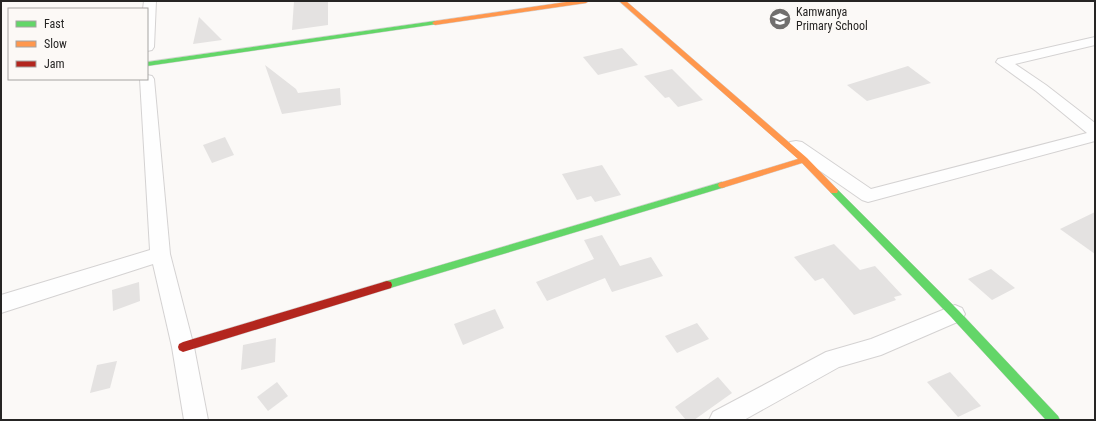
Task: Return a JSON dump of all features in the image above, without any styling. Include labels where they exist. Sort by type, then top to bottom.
[{"type":"street","points":[[148,32],[150,1]]},
{"type":"street","points":[[148,64],[586,1]]},
{"type":"street","points":[[622,1],[804,160],[955,314],[1054,420]]},
{"type":"street","points":[[1095,41],[1003,62],[1041,88],[1095,131]]},
{"type":"street","points":[[147,80],[160,254],[183,347],[196,420]]},
{"type":"street","points":[[759,120],[868,196],[1095,136]]},
{"type":"street","points":[[183,347],[804,160]]},
{"type":"street","points":[[1,304],[160,254]]},
{"type":"street","points":[[721,420],[806,373],[834,360],[873,348],[955,314]]},
{"type":"building","points":[[294,1],[328,1],[328,25],[292,30]]},
{"type":"building","points":[[199,17],[222,40],[193,44]]},
{"type":"building","points":[[622,48],[638,65],[598,75],[583,57]]},
{"type":"building","points":[[265,65],[296,89],[298,93],[340,88],[341,105],[282,114]]},
{"type":"building","points":[[908,66],[931,83],[867,101],[847,85]]},
{"type":"building","points":[[672,69],[703,100],[678,107],[669,97],[665,98],[644,76]]},
{"type":"building","points":[[225,137],[234,155],[212,163],[203,145]]},
{"type":"building","points":[[602,165],[621,195],[595,202],[591,196],[577,200],[562,174]]},
{"type":"building","points":[[1095,212],[1095,254],[1060,229]]},
{"type":"building","points":[[602,235],[620,266],[651,257],[663,276],[612,292],[605,278],[547,301],[536,282],[594,259],[584,240]]},
{"type":"building","points":[[834,244],[860,270],[875,266],[902,295],[894,297],[896,300],[854,315],[823,278],[815,281],[794,257]]},
{"type":"building","points":[[991,269],[1015,288],[992,300],[968,279]]},
{"type":"building","points":[[139,282],[140,301],[113,311],[112,290]]},
{"type":"building","points":[[495,309],[504,328],[463,345],[454,324]]},
{"type":"building","points":[[697,323],[709,339],[677,353],[665,336]]},
{"type":"building","points":[[276,338],[275,362],[241,370],[243,345]]},
{"type":"building","points":[[117,361],[110,388],[90,393],[97,365]]},
{"type":"building","points":[[950,372],[981,406],[958,417],[927,382]]},
{"type":"building","points":[[718,377],[732,393],[694,420],[686,420],[675,407]]},
{"type":"building","points":[[277,382],[288,396],[268,411],[257,397]]},
{"type":"traffic: fast","points":[[148,64],[435,23]]},
{"type":"traffic: fast","points":[[387,285],[722,185]]},
{"type":"traffic: fast","points":[[834,191],[955,314],[1054,420]]},
{"type":"traffic: slow","points":[[435,23],[586,1]]},
{"type":"traffic: slow","points":[[622,1],[804,160],[834,191]]},
{"type":"traffic: slow","points":[[722,185],[804,160]]},
{"type":"traffic: jam","points":[[183,347],[387,285]]},
{"type":"place","name":"Kamwanya Primary School","points":[[780,19]]}]
